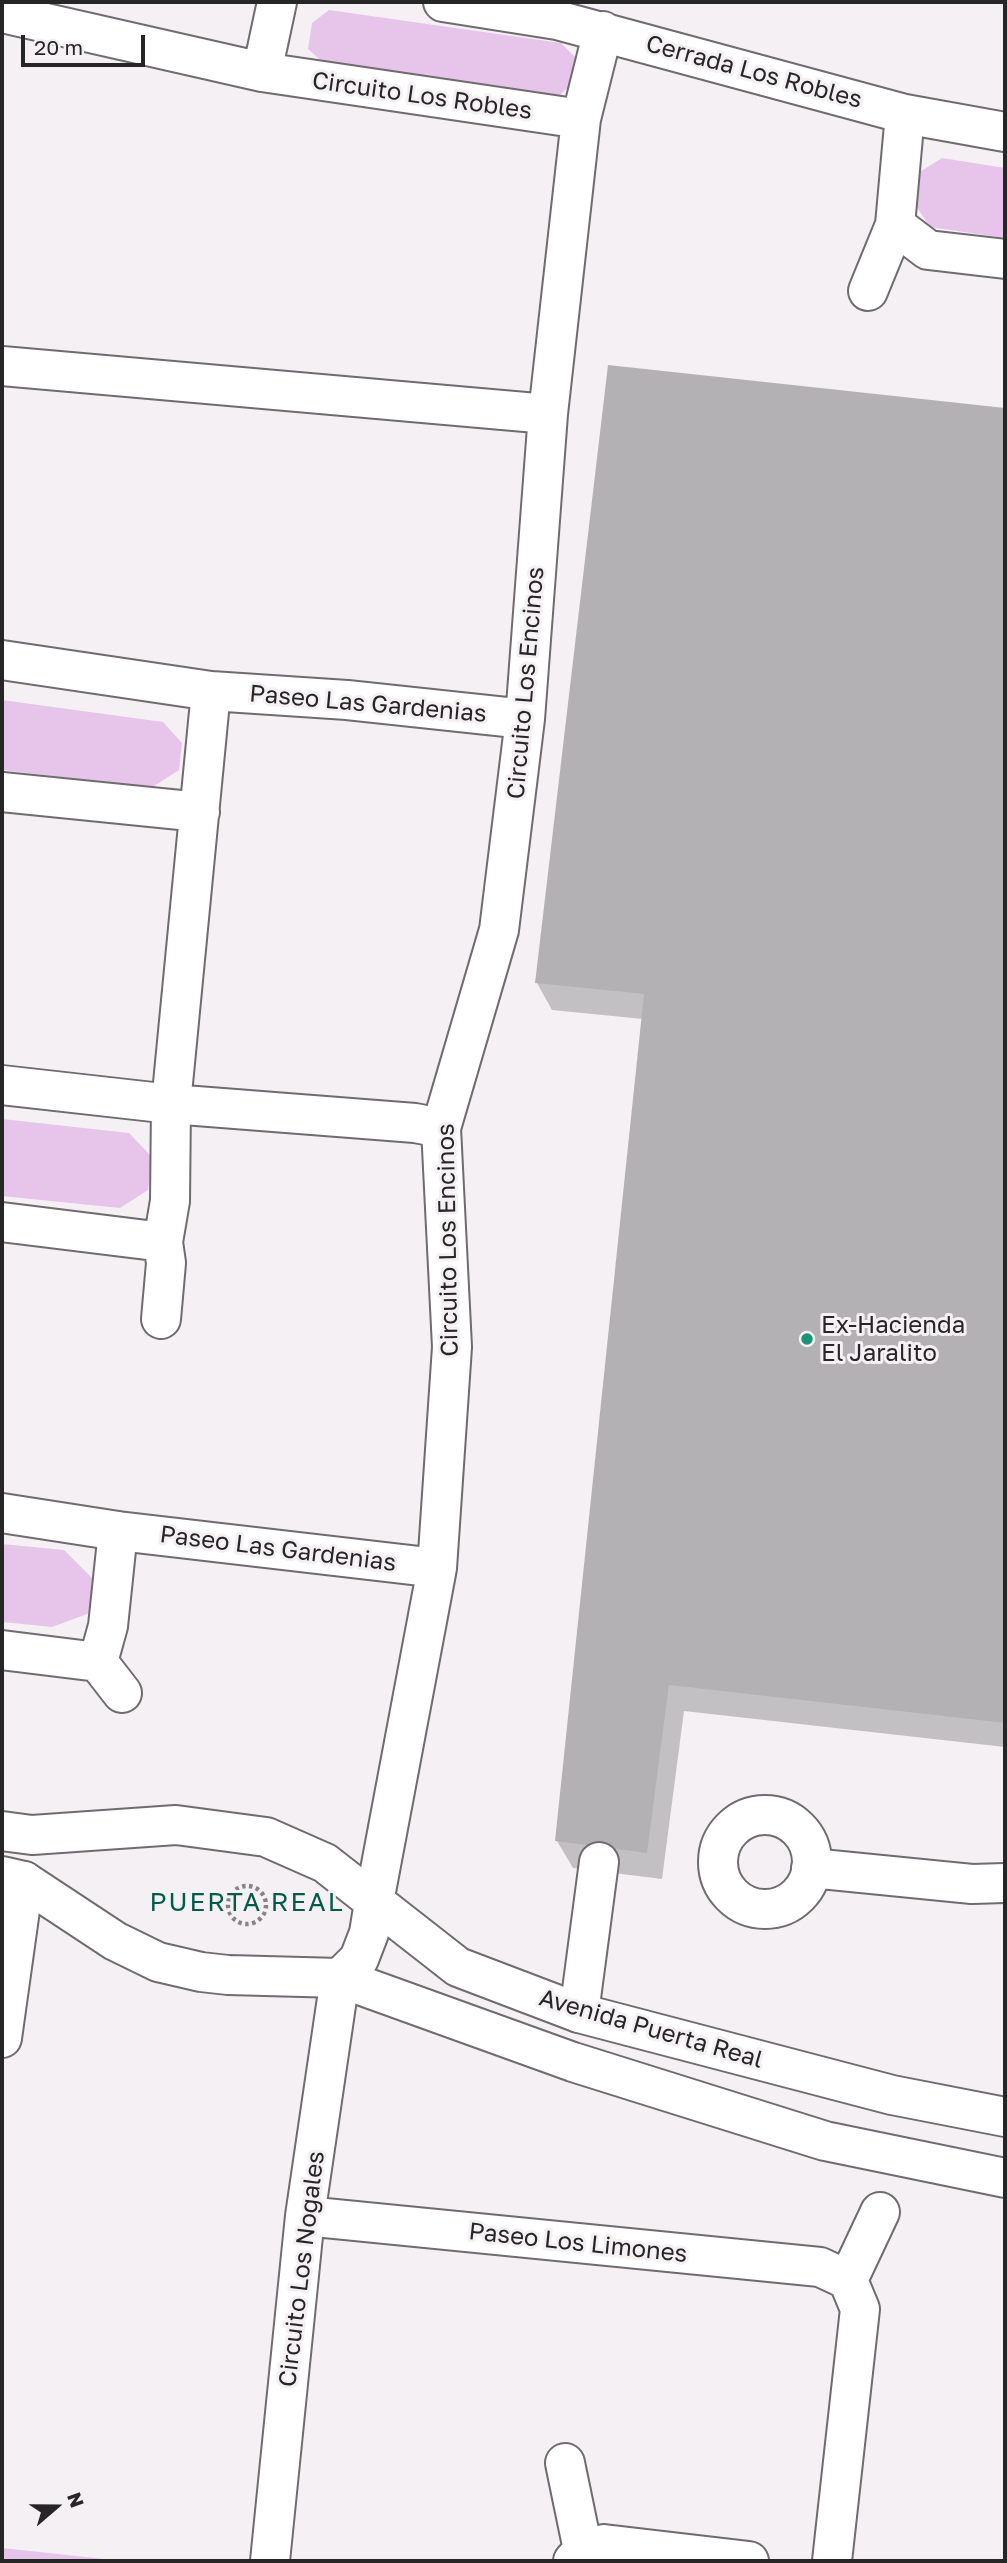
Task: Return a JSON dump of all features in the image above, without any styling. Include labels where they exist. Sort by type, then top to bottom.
[{"type":"street","points":[[262,72],[277,2]]},
{"type":"street","points":[[443,2],[557,20],[603,31]]},
{"type":"street","name":"Circuito Los Robles","points":[[2,13],[262,72],[582,119]]},
{"type":"street","name":"Cerrada Los Robles","points":[[603,31],[905,114],[1005,132]]},
{"type":"street","name":"Circuito Los Encinos","points":[[340,1978],[359,1959],[369,1933],[437,1568],[452,1347],[441,1128],[499,930],[525,719],[548,414],[582,119],[603,31]]},
{"type":"street","points":[[868,291],[895,225],[905,114]]},
{"type":"street","points":[[895,225],[928,250],[1005,259]]},
{"type":"street","points":[[2,366],[548,414]]},
{"type":"street","name":"Paseo Las Gardenias","points":[[2,660],[211,691],[347,700],[525,719]]},
{"type":"street","points":[[161,1319],[166,1262],[163,1242],[170,1201],[171,1104],[211,691]]},
{"type":"street","points":[[2,792],[200,812]]},
{"type":"street","points":[[2,1086],[171,1104],[402,1122],[441,1128]]},
{"type":"street","points":[[2,1222],[163,1242]]},
{"type":"street","name":"Paseo Las Gardenias","points":[[2,1513],[118,1531],[437,1568]]},
{"type":"street","points":[[98,1662],[108,1626],[118,1531]]},
{"type":"street","points":[[2,1650],[98,1662],[122,1693]]},
{"type":"street","name":"Avenida Puerta Real","points":[[17,1833],[76,1833],[121,1827],[176,1825],[266,1837],[325,1863],[458,1967],[579,2013],[892,2095],[1005,2117]]},
{"type":"street","points":[[2,2038],[17,1833]]},
{"type":"street","points":[[573,2062],[599,1862]]},
{"type":"street","points":[[811,1868],[994,1889]]},
{"type":"street","name":"Avenida Puerta Real","points":[[13,1878],[115,1941],[159,1962],[228,1975],[340,1978],[573,2062],[825,2141],[1005,2178]]},
{"type":"street","name":"Circuito Los Nogales","points":[[270,2561],[305,2216],[340,1978]]},
{"type":"street","points":[[832,2561],[860,2309],[848,2280],[880,2212]]},
{"type":"street","name":"Paseo Los Limones","points":[[305,2216],[820,2267],[848,2280]]},
{"type":"street","points":[[565,2463],[578,2555],[604,2544],[749,2561]]},
{"type":"path","points":[[249,1885],[264,1894],[267,1906],[262,1918],[251,1924],[243,1924],[232,1917],[229,1898],[237,1888],[249,1885]]},
{"type":"shaded area","points":[[329,10],[561,43],[579,61],[576,80],[560,95],[325,64],[308,49],[312,23]]},
{"type":"shaded area","points":[[942,158],[1005,168],[1005,238],[930,227],[914,203],[918,173]]},
{"type":"shaded area","points":[[2,700],[163,722],[182,743],[179,770],[151,788],[2,770]]},
{"type":"shaded area","points":[[2,1119],[129,1133],[152,1157],[148,1190],[120,1208],[2,1196]]},
{"type":"shaded area","points":[[2,1544],[64,1550],[93,1579],[90,1613],[52,1627],[2,1622]]},
{"type":"shaded area","points":[[2,2548],[123,2561],[2,2561]]},
{"type":"building","name":"Ex-Hacienda El Jaralito","points":[[608,365],[1005,408],[1005,1723],[669,1685],[647,1853],[555,1841],[644,994],[535,983]]},
{"type":"place","name":"Ex-Hacienda El Jaralito","points":[[807,1339]]},
{"type":"district","name":"PUERTA REAL","points":[[247,1903]]}]
